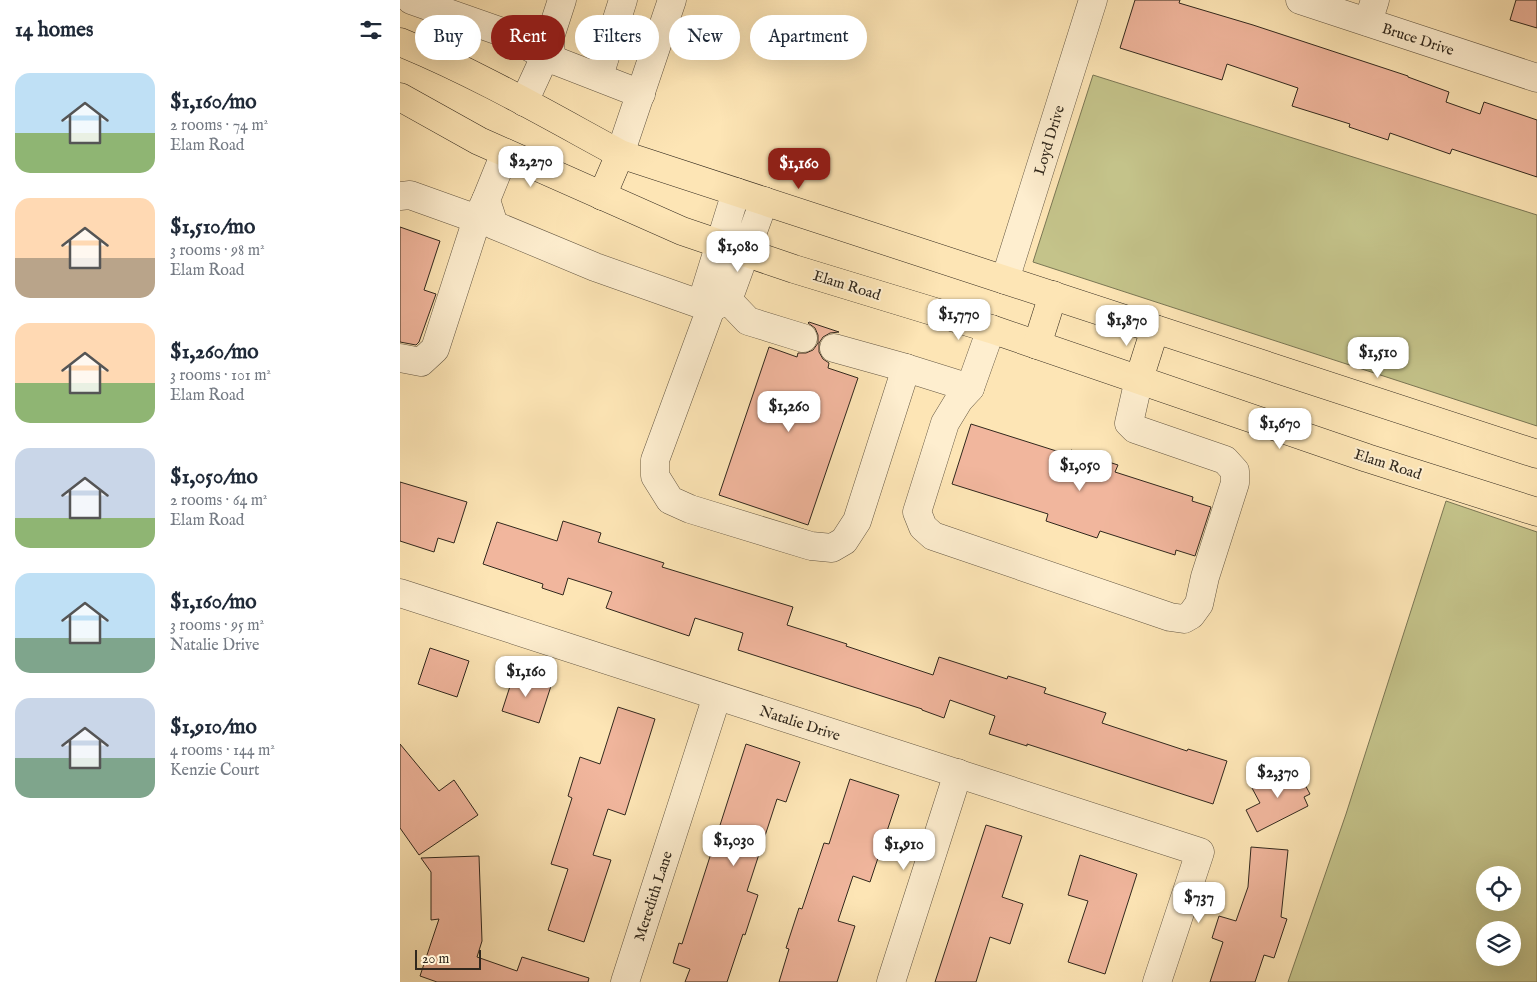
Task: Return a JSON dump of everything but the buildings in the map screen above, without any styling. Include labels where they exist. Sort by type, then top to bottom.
[{"type":"main road","points":[[400,42],[524,102],[620,154],[1537,454]]},
{"type":"main road","name":"Elam Road","points":[[400,96],[478,141],[682,231],[794,269],[990,329],[1367,458],[1537,512]]},
{"type":"main road","points":[[602,196],[620,154]]},
{"type":"main road","points":[[1037,345],[1053,295]]},
{"type":"main road","points":[[1139,379],[1155,329]]},
{"type":"street","points":[[411,0],[491,28]]},
{"type":"street","points":[[557,15],[562,0]]},
{"type":"street","points":[[598,76],[623,0]]},
{"type":"street","points":[[620,154],[672,0]]},
{"type":"street","name":"Loyd Drive","points":[[1005,280],[1093,0]]},
{"type":"street","name":"Bruce Drive","points":[[1300,0],[1372,11],[1537,78]]},
{"type":"street","points":[[524,102],[541,65],[549,60]]},
{"type":"street","points":[[554,60],[641,94]]},
{"type":"street","points":[[400,358],[420,362],[435,349],[481,209],[504,153]]},
{"type":"street","points":[[733,248],[736,192]]},
{"type":"street","points":[[400,196],[410,195],[481,209],[494,225],[595,267],[719,304]]},
{"type":"street","points":[[764,200],[704,295],[748,320],[803,338]]},
{"type":"street","points":[[719,304],[656,460],[655,476],[670,500],[690,509],[811,546],[832,548],[844,541],[857,521],[906,368]]},
{"type":"street","points":[[990,329],[970,388],[959,400],[945,423],[917,512],[923,527],[933,536],[1170,617],[1184,619],[1199,604],[1205,576],[1235,483],[1235,471],[1225,460],[1135,429],[1129,423],[1139,379]]},
{"type":"street","points":[[834,348],[970,388]]},
{"type":"street","name":"Natalie Drive","points":[[400,593],[1200,852],[1157,982]]},
{"type":"street","name":"Meredith Lane","points":[[625,982],[717,696]]},
{"type":"street","points":[[890,982],[958,774]]},
{"type":"shaded area","points":[[1093,75],[1537,215],[1537,426],[1033,262]]},
{"type":"shaded area","points":[[1446,501],[1537,532],[1537,982],[1288,982],[1346,814]]}]
